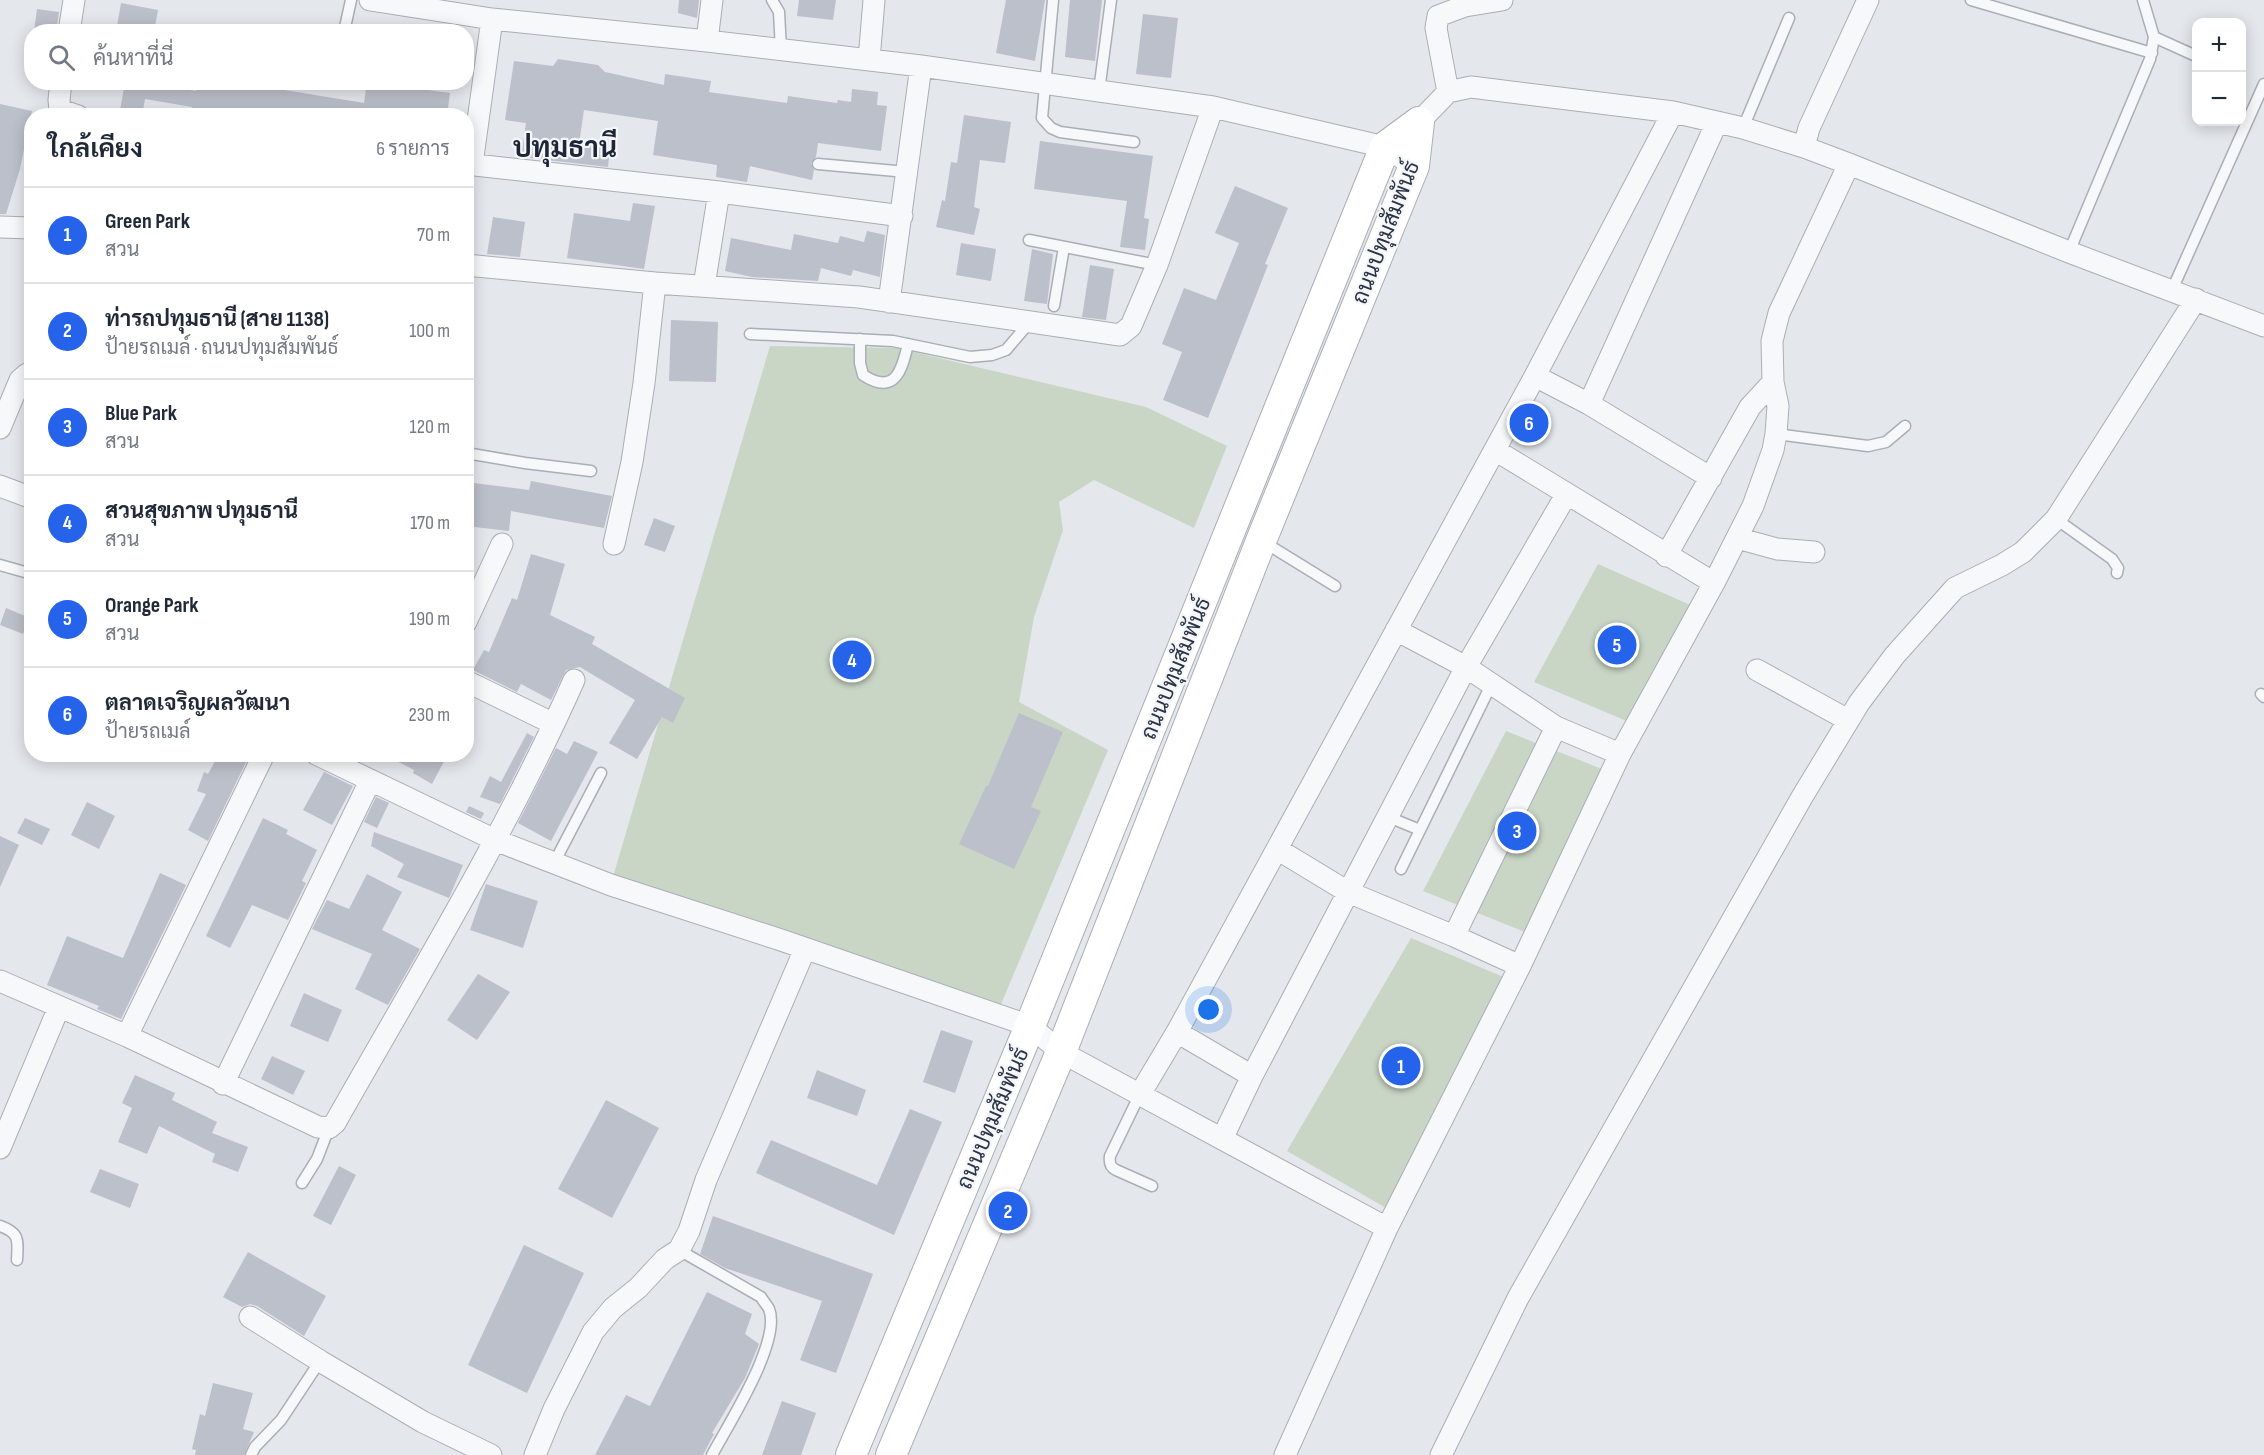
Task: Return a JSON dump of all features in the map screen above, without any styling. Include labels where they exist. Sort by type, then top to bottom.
[{"type":"street","points":[[70,24],[74,0]]},
{"type":"street","points":[[707,41],[712,0]]},
{"type":"street","points":[[869,60],[874,0]]},
{"type":"street","points":[[1448,92],[1436,28],[1438,16],[1465,6],[1502,0]]},
{"type":"street","points":[[1804,147],[1809,128],[1868,0]]},
{"type":"street","points":[[382,1],[492,19],[921,66],[1213,107],[1385,147],[1414,166]]},
{"type":"street","points":[[474,132],[492,19]]},
{"type":"street","points":[[889,302],[921,66]]},
{"type":"street","points":[[1419,122],[1448,92],[1471,87],[1673,112],[1743,128],[1804,147],[2264,326]]},
{"type":"street","points":[[60,108],[61,90]]},
{"type":"street","points":[[474,266],[655,283],[859,297],[1114,335],[1124,333],[1131,326],[1157,265],[1213,107]]},
{"type":"street","points":[[1140,1094],[1177,1032],[1495,450],[1673,112]]},
{"type":"street","name":"ถนนปทุมสัมพันธ์","points":[[851,1455],[1030,1026],[1385,147],[1419,122]]},
{"type":"street","name":"ถนนปทุมสัมพันธ์","points":[[891,1455],[1060,1052],[1261,541],[1414,166],[1419,122]]},
{"type":"street","points":[[1589,404],[1717,122]]},
{"type":"street","points":[[1285,1455],[1387,1228],[1520,966],[1620,754],[1714,583],[1753,506],[1773,450],[1776,434],[1778,406],[1773,382],[1772,340],[1779,313],[1848,164]]},
{"type":"street","points":[[474,165],[719,192],[902,216]]},
{"type":"street","points":[[704,286],[719,192]]},
{"type":"street","points":[[0,227],[24,228]]},
{"type":"street","points":[[614,544],[632,462],[644,383],[655,283]]},
{"type":"street","points":[[1441,1455],[1518,1298],[1796,807],[1848,720],[1895,655],[1955,588],[2023,552],[2056,519],[2196,299]]},
{"type":"street","points":[[1535,376],[1589,404],[1711,478]]},
{"type":"street","points":[[0,428],[20,380],[24,377]]},
{"type":"street","points":[[1665,556],[1750,407],[1773,382]]},
{"type":"street","points":[[1495,450],[1665,556],[1714,583]]},
{"type":"street","points":[[0,486],[24,495]]},
{"type":"street","points":[[1222,1139],[1386,816],[1466,667],[1566,495]]},
{"type":"street","points":[[1737,538],[1777,549],[1814,552]]},
{"type":"street","points":[[474,605],[502,544]]},
{"type":"street","points":[[1396,630],[1466,667],[1556,727],[1620,754]]},
{"type":"street","points":[[1757,670],[1848,720]]},
{"type":"street","points":[[0,981],[127,1036],[318,1127],[329,1128],[335,1123],[495,840],[574,680]]},
{"type":"street","points":[[474,685],[554,724]]},
{"type":"street","points":[[1454,936],[1556,727]]},
{"type":"street","points":[[127,1036],[260,762]]},
{"type":"street","points":[[333,762],[495,840],[611,885],[1030,1026],[1060,1052],[1387,1228]]},
{"type":"street","points":[[223,1083],[370,780]]},
{"type":"street","points":[[1277,849],[1348,892],[1520,966]]},
{"type":"street","points":[[535,1455],[554,1409],[593,1332],[613,1308],[638,1288],[665,1259],[679,1250],[689,1231],[706,1180],[804,949]]},
{"type":"street","points":[[0,1148],[59,1007]]},
{"type":"street","points":[[1177,1032],[1252,1076]]},
{"type":"street","points":[[250,1317],[423,1422],[491,1455]]},
{"type":"lane","points":[[346,24],[351,0]]},
{"type":"lane","points":[[772,0],[779,12],[781,50]]},
{"type":"lane","points":[[1053,0],[1042,118],[1050,128],[1060,132],[1134,142]]},
{"type":"lane","points":[[1100,91],[1111,0]]},
{"type":"lane","points":[[1971,0],[2152,53]]},
{"type":"lane","points":[[2069,252],[2152,53],[2154,37],[2143,0]]},
{"type":"lane","points":[[1743,128],[1789,18]]},
{"type":"lane","points":[[2154,37],[2192,54]]},
{"type":"lane","points":[[2172,290],[2264,84]]},
{"type":"lane","points":[[818,164],[907,172]]},
{"type":"lane","points":[[1029,240],[1157,265]]},
{"type":"lane","points":[[1054,306],[1064,247]]},
{"type":"lane","points":[[750,334],[860,339],[908,344],[970,357],[992,355],[1006,350],[1029,323]]},
{"type":"lane","points":[[860,339],[860,363],[863,375],[873,382],[884,384],[895,379],[903,368],[908,344]]},
{"type":"lane","points":[[1776,434],[1868,446],[1886,442],[1905,426]]},
{"type":"lane","points":[[474,454],[591,471]]},
{"type":"lane","points":[[2056,519],[2112,559],[2118,568],[2117,573]]},
{"type":"lane","points":[[1261,541],[1335,586]]},
{"type":"lane","points":[[0,565],[24,572]]},
{"type":"lane","points":[[1401,869],[1491,685]]},
{"type":"lane","points":[[554,863],[601,773]]},
{"type":"lane","points":[[1386,816],[1420,830]]},
{"type":"lane","points":[[1140,1094],[1109,1162],[1111,1168],[1152,1186]]},
{"type":"lane","points":[[302,1183],[317,1159],[329,1128]]},
{"type":"lane","points":[[0,1226],[15,1234],[18,1240],[17,1260]]},
{"type":"lane","points":[[679,1250],[761,1298],[769,1310],[771,1326],[764,1356],[712,1455]]},
{"type":"lane","points":[[251,1455],[255,1447],[280,1420],[320,1361]]},
{"type":"green space","points":[[770,346],[897,348],[1146,407],[1227,446],[1194,528],[1094,480],[1059,502],[1063,530],[1034,617],[1019,702],[1108,750],[999,1009],[612,880]]},
{"type":"green space","points":[[1598,564],[1697,608],[1641,727],[1534,682]]},
{"type":"green space","points":[[1506,731],[1607,771],[1532,935],[1423,891]]},
{"type":"green space","points":[[1411,938],[1513,981],[1388,1209],[1287,1151]]},
{"type":"building","points":[[679,0],[699,0],[697,18],[678,13]]},
{"type":"building","points":[[799,0],[836,0],[833,20],[797,16]]},
{"type":"building","points":[[1006,0],[1045,0],[1035,61],[996,53]]},
{"type":"building","points":[[1070,0],[1102,0],[1095,61],[1065,57]]},
{"type":"building","points":[[121,3],[158,10],[155,24],[117,24]]},
{"type":"building","points":[[37,9],[59,12],[57,24],[35,24]]},
{"type":"building","points":[[1143,14],[1178,18],[1171,78],[1136,74]]},
{"type":"building","points":[[558,59],[598,65],[605,72],[664,85],[665,74],[711,81],[709,92],[787,103],[788,96],[837,103],[838,100],[851,102],[852,89],[878,92],[877,105],[887,106],[881,151],[818,143],[816,157],[811,163],[814,170],[812,180],[750,166],[747,182],[716,177],[717,165],[653,155],[658,121],[584,110],[579,144],[610,149],[608,167],[521,157],[526,123],[505,120],[514,61],[553,66]]},
{"type":"building","points":[[124,90],[285,90],[364,103],[366,90],[427,90],[450,93],[448,108],[192,108],[145,99],[143,108],[120,108]]},
{"type":"building","points":[[0,104],[24,109],[24,150],[6,214],[0,214]]},
{"type":"building","points":[[964,115],[1011,122],[1005,163],[980,160],[974,207],[980,209],[974,235],[936,227],[942,200],[945,201],[951,162],[957,163]]},
{"type":"building","points":[[1040,141],[1153,156],[1144,218],[1149,219],[1145,250],[1120,247],[1127,201],[1034,189]]},
{"type":"building","points":[[1235,186],[1288,208],[1208,418],[1163,400],[1182,352],[1162,344],[1184,288],[1216,300],[1239,243],[1215,233]]},
{"type":"building","points":[[633,203],[655,206],[644,269],[567,258],[574,213],[630,221]]},
{"type":"building","points":[[493,217],[525,222],[520,257],[487,254]]},
{"type":"building","points":[[867,231],[885,235],[880,277],[853,270],[851,276],[821,268],[818,281],[752,277],[725,271],[731,238],[791,250],[794,234],[838,243],[840,236],[864,242]]},
{"type":"building","points":[[961,243],[996,249],[991,281],[956,275]]},
{"type":"building","points":[[1032,249],[1053,254],[1047,304],[1024,301]]},
{"type":"building","points":[[1090,265],[1114,269],[1106,320],[1082,317]]},
{"type":"building","points":[[671,320],[718,322],[716,382],[669,381]]},
{"type":"building","points":[[531,481],[612,496],[604,528],[511,511],[509,531],[474,527],[474,483],[529,490]]},
{"type":"building","points":[[654,518],[675,526],[665,552],[644,545]]},
{"type":"building","points":[[531,554],[565,564],[550,615],[595,637],[592,644],[685,698],[673,723],[662,717],[637,759],[609,743],[635,700],[580,667],[566,670],[551,700],[521,684],[517,692],[474,670],[484,650],[489,652],[512,598],[517,600]]},
{"type":"building","points":[[6,608],[24,616],[23,634],[0,625]]},
{"type":"building","points":[[1019,713],[1063,732],[1031,807],[1041,811],[1014,869],[959,844],[988,786]]},
{"type":"building","points":[[527,733],[534,737],[500,804],[480,797],[490,776],[501,782]]},
{"type":"building","points":[[574,741],[598,752],[551,841],[518,823],[556,748],[567,754]]},
{"type":"building","points":[[215,762],[246,762],[208,841],[188,830],[206,794],[197,791],[204,772],[208,774]]},
{"type":"building","points":[[398,762],[444,762],[432,784],[413,773],[414,770]]},
{"type":"building","points":[[324,772],[353,786],[332,825],[303,810]]},
{"type":"building","points":[[376,797],[389,803],[377,828],[364,822]]},
{"type":"building","points":[[87,802],[115,816],[99,849],[71,835]]},
{"type":"building","points":[[469,806],[484,813],[481,819],[466,812]]},
{"type":"building","points":[[25,818],[50,829],[42,845],[17,833]]},
{"type":"building","points":[[263,818],[288,830],[286,834],[317,850],[302,881],[306,883],[288,920],[252,905],[230,948],[206,936]]},
{"type":"building","points":[[374,832],[463,865],[449,898],[397,877],[404,864],[371,846]]},
{"type":"building","points":[[0,836],[19,845],[0,887]]},
{"type":"building","points":[[160,873],[186,885],[121,1019],[97,1009],[99,1006],[47,985],[67,936],[123,958]]},
{"type":"building","points":[[367,874],[402,892],[382,930],[420,949],[388,1005],[355,989],[372,954],[312,929],[327,900],[349,909]]},
{"type":"building","points":[[486,884],[538,901],[523,948],[470,930]]},
{"type":"building","points":[[478,974],[510,992],[477,1040],[447,1020]]},
{"type":"building","points":[[304,993],[342,1010],[328,1042],[290,1026]]},
{"type":"building","points":[[941,1030],[973,1041],[955,1093],[923,1082]]},
{"type":"building","points":[[272,1056],[305,1071],[293,1095],[261,1079]]},
{"type":"building","points":[[817,1070],[866,1090],[857,1116],[807,1098]]},
{"type":"building","points":[[135,1075],[175,1093],[172,1100],[217,1122],[212,1133],[248,1147],[238,1172],[212,1162],[215,1154],[159,1126],[147,1154],[118,1142],[132,1108],[122,1103]]},
{"type":"building","points":[[606,1100],[659,1128],[612,1218],[558,1189]]},
{"type":"building","points":[[910,1109],[942,1122],[894,1235],[756,1173],[771,1140],[877,1185]]},
{"type":"building","points":[[339,1166],[356,1175],[331,1225],[313,1216]]},
{"type":"building","points":[[100,1169],[139,1184],[130,1208],[90,1192]]},
{"type":"building","points":[[713,1216],[873,1274],[836,1373],[800,1360],[822,1301],[725,1268],[700,1254]]},
{"type":"building","points":[[524,1245],[584,1273],[527,1393],[468,1365]]},
{"type":"building","points":[[248,1252],[326,1296],[304,1336],[257,1306],[250,1304],[242,1307],[223,1297]]},
{"type":"building","points":[[707,1292],[752,1314],[745,1334],[759,1344],[745,1378],[712,1433],[714,1434],[703,1455],[595,1455],[626,1395],[650,1406]]},
{"type":"building","points":[[213,1383],[253,1393],[243,1429],[254,1432],[244,1455],[195,1455],[196,1450],[192,1449],[200,1414],[205,1416]]},
{"type":"building","points":[[782,1401],[816,1413],[801,1455],[762,1455]]},
{"type":"place","name":"ตลาดเจริญผลวัฒนา","points":[[1529,423]]},
{"type":"place","name":"Orange Park","points":[[1617,645]]},
{"type":"place","name":"สวนสุขภาพ ปทุมธานี","points":[[852,660]]},
{"type":"place","name":"Blue Park","points":[[1517,831]]},
{"type":"place","name":"Green Park","points":[[1401,1066]]},
{"type":"place","name":"ท่ารถปทุมธานี (สาย 1138)","points":[[1008,1211]]},
{"type":"district","name":"ปทุมธานี","points":[[565,147]]}]
